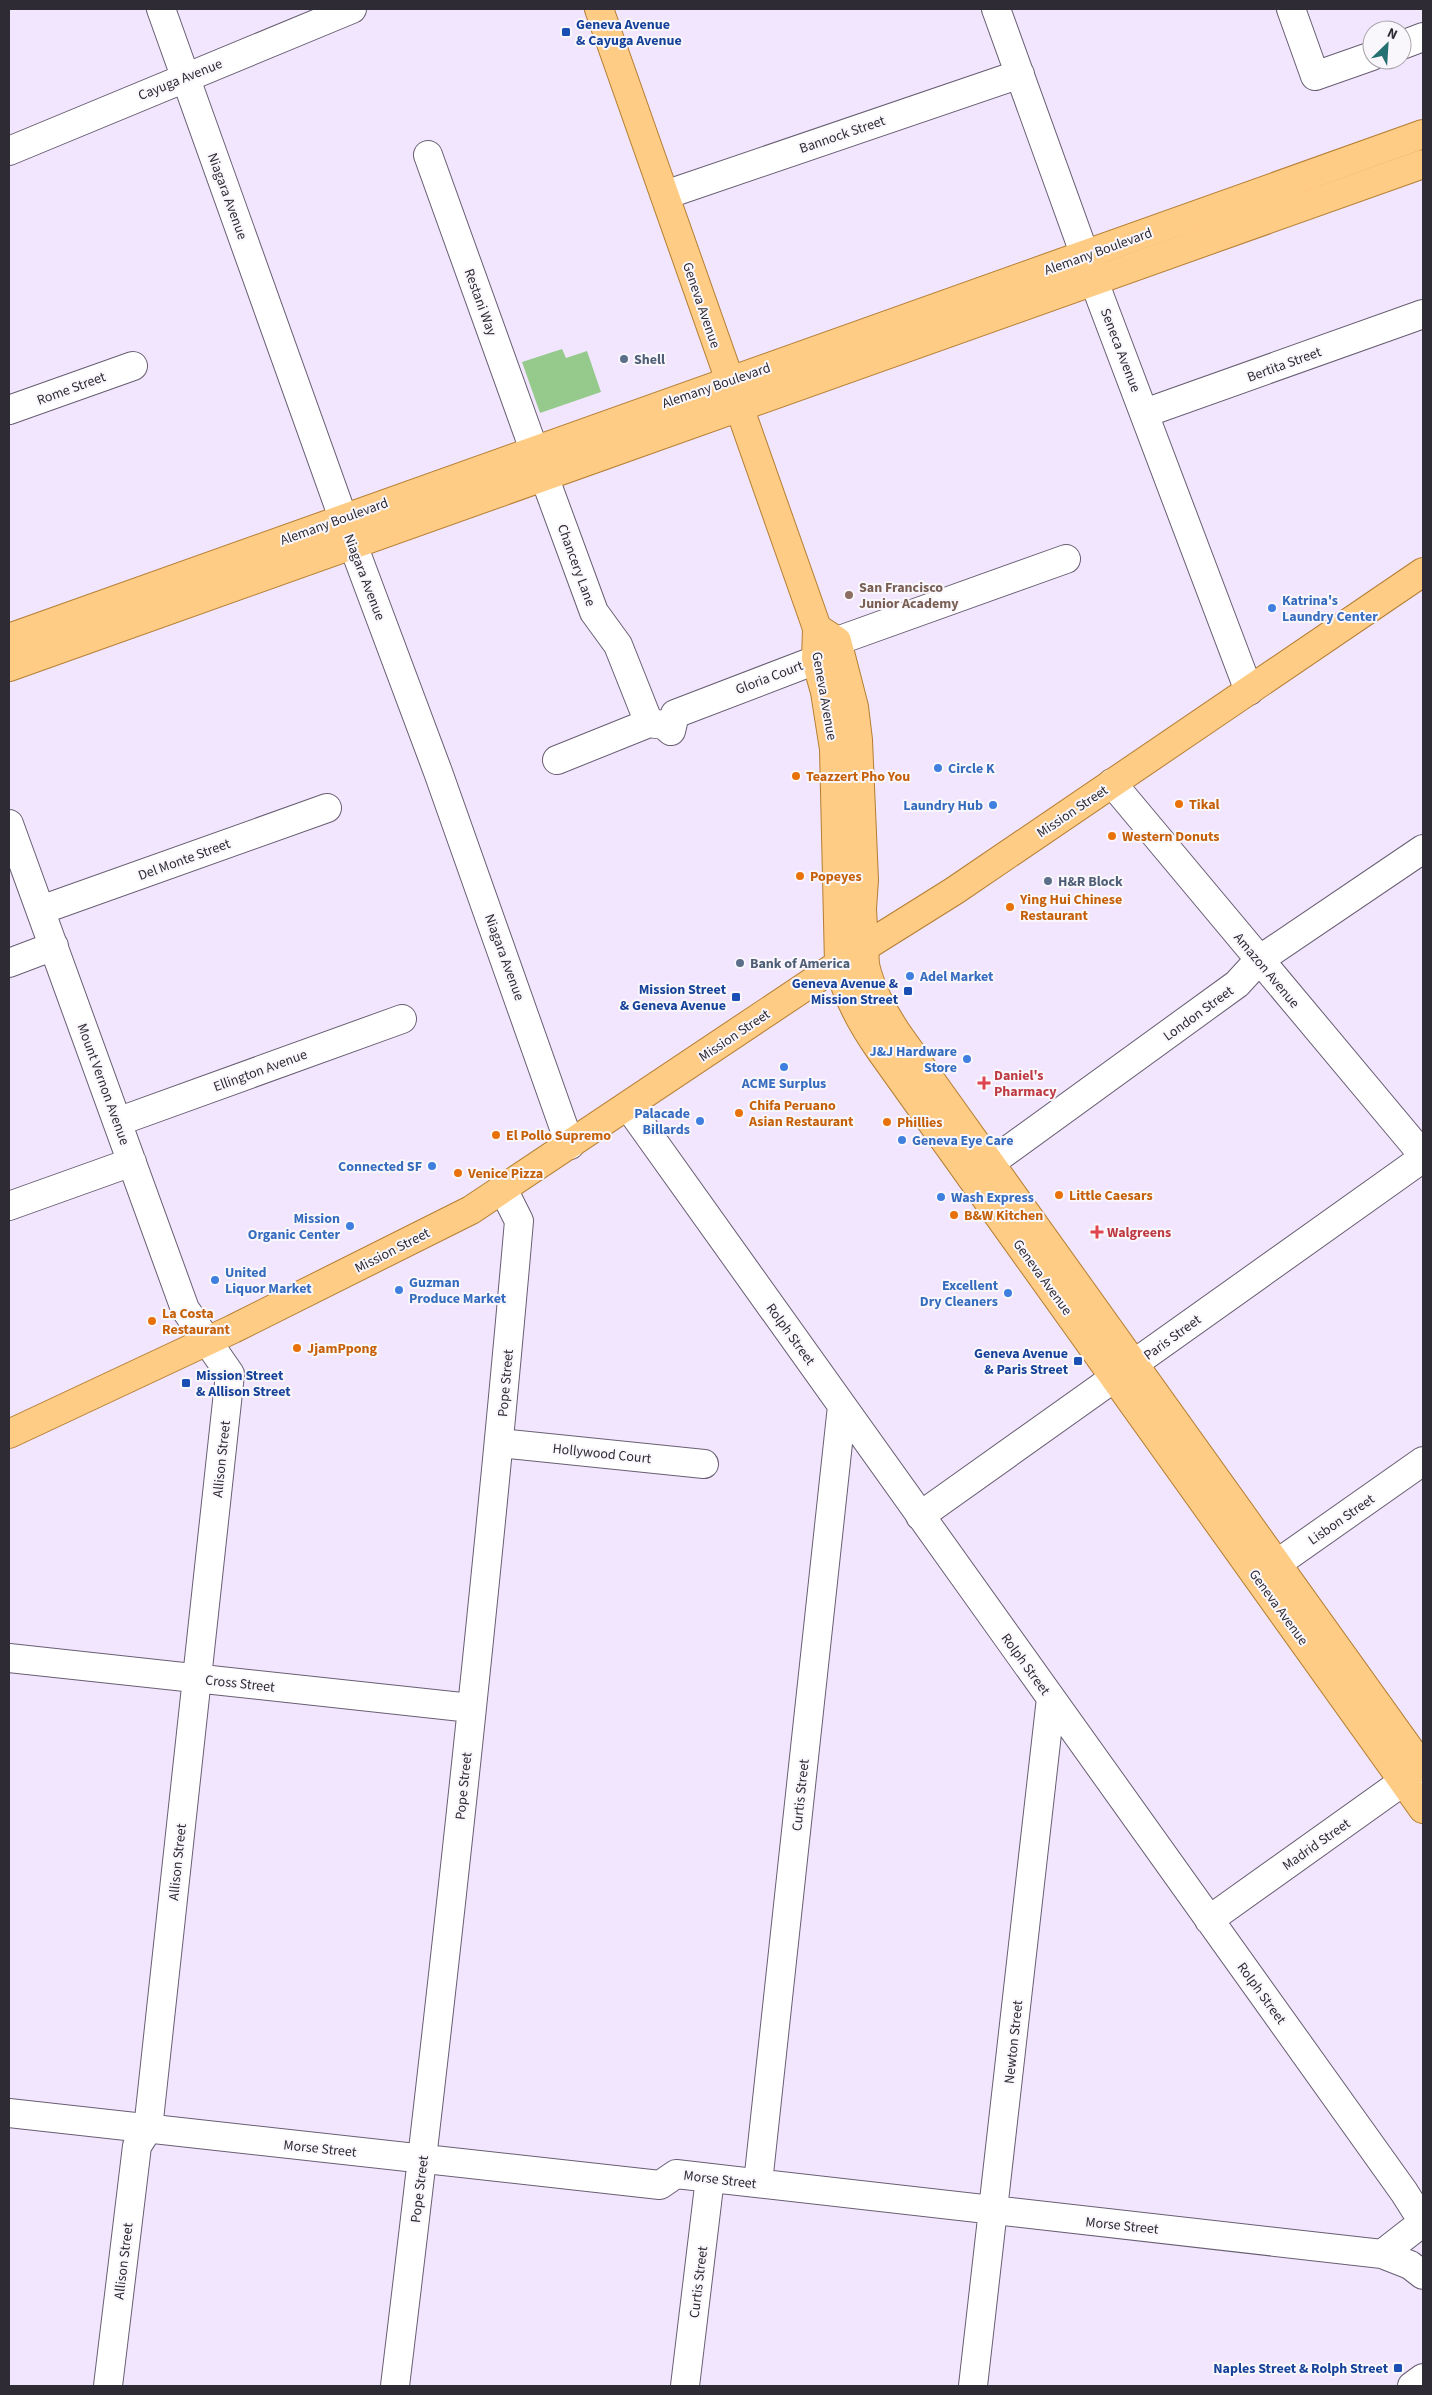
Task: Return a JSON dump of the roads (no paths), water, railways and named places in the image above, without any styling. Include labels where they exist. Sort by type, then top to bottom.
[{"type":"main road","name":"Geneva Avenue","points":[[599,9],[666,195],[738,409],[854,707],[858,740],[864,880],[863,948],[869,985],[980,1170]]},
{"type":"main road","name":"Alemany Boulevard","points":[[9,638],[1423,134]]},
{"type":"main road","name":"Alemany Boulevard","points":[[9,667],[1423,164]]},
{"type":"main road","name":"Mission Street","points":[[9,1434],[233,1329],[471,1210],[863,948],[954,891],[1423,572]]},
{"type":"main road","name":"Geneva Avenue","points":[[827,635],[816,660],[825,692],[834,749],[839,964],[843,982],[862,1022],[980,1170],[1268,1570],[1418,1771],[1423,1809]]},
{"type":"street","name":"Niagara Avenue","points":[[161,9],[352,544],[438,772],[570,1145]]},
{"type":"street","name":"Cayuga Avenue","points":[[9,150],[185,76],[352,9]]},
{"type":"street","name":"Seneca Avenue","points":[[996,9],[1094,282],[1249,691]]},
{"type":"street","points":[[1291,9],[1316,76],[1362,60]]},
{"type":"street","name":"Bannock Street","points":[[666,195],[1020,74]]},
{"type":"street","name":"Restani Way","points":[[428,155],[534,450]]},
{"type":"street","name":"Bertita Street","points":[[1145,413],[1423,314]]},
{"type":"street","name":"Rome Street","points":[[9,410],[133,366]]},
{"type":"street","name":"Chancery Lane","points":[[544,476],[594,612],[618,645],[650,723]]},
{"type":"street","points":[[827,635],[1066,559]]},
{"type":"street","name":"Gloria Court","points":[[650,723],[664,725],[671,731],[676,714],[816,660]]},
{"type":"street","points":[[557,760],[650,723]]},
{"type":"street","name":"Amazon Avenue","points":[[1112,784],[1423,1156]]},
{"type":"street","name":"Del Monte Street","points":[[41,910],[327,808]]},
{"type":"street","name":"Mount Vernon Avenue","points":[[9,824],[185,1309],[206,1341]]},
{"type":"street","name":"London Street","points":[[980,1170],[1237,984],[1258,960],[1423,848]]},
{"type":"street","points":[[9,963],[54,946]]},
{"type":"street","name":"Ellington Avenue","points":[[117,1122],[402,1019]]},
{"type":"street","name":"Rolph Street","points":[[628,1106],[1423,2222]]},
{"type":"street","name":"Paris Street","points":[[920,1516],[1423,1156]]},
{"type":"street","points":[[9,1206],[132,1162]]},
{"type":"street","name":"Pope Street","points":[[396,2386],[500,1443],[519,1221],[503,1189]]},
{"type":"street","name":"Allison Street","points":[[108,2386],[137,2146],[148,2129],[230,1374],[206,1341]]},
{"type":"street","name":"Curtis Street","points":[[758,2183],[842,1406]]},
{"type":"street","name":"Hollywood Court","points":[[500,1443],[704,1464]]},
{"type":"street","name":"Lisbon Street","points":[[1268,1570],[1423,1461]]},
{"type":"street","name":"Cross Street","points":[[9,1658],[471,1708]]},
{"type":"street","name":"Newton Street","points":[[973,2386],[1051,1698]]},
{"type":"street","name":"Madrid Street","points":[[1209,1920],[1418,1771]]},
{"type":"street","name":"Morse Street","points":[[9,2113],[660,2185],[676,2174],[1382,2254]]},
{"type":"street","name":"Curtis Street","points":[[686,2386],[710,2178]]},
{"type":"street","points":[[1382,2254],[1423,2222]]},
{"type":"street","points":[[1382,2254],[1410,2265],[1423,2275]]},
{"type":"street","points":[[1412,2386],[1423,2378]]},
{"type":"place","name":"Geneva Avenue & Cayuga Avenue","points":[[566,32]]},
{"type":"place","name":"Shell","points":[[624,359]]},
{"type":"place","name":"San Francisco Junior Academy","points":[[849,595]]},
{"type":"place","name":"Katrina's Laundry Center","points":[[1272,608]]},
{"type":"place","name":"Circle K","points":[[938,768]]},
{"type":"place","name":"Teazzert Pho You","points":[[796,776]]},
{"type":"place","name":"Tikal","points":[[1179,804]]},
{"type":"place","name":"Laundry Hub","points":[[993,805]]},
{"type":"place","name":"Western Donuts","points":[[1112,836]]},
{"type":"place","name":"Popeyes","points":[[800,876]]},
{"type":"place","name":"H&R Block","points":[[1048,881]]},
{"type":"place","name":"Ying Hui Chinese Restaurant","points":[[1010,907]]},
{"type":"place","name":"Bank of America","points":[[740,963]]},
{"type":"place","name":"Adel Market","points":[[910,976]]},
{"type":"place","name":"Geneva Avenue & Mission Street","points":[[908,991]]},
{"type":"place","name":"Mission Street & Geneva Avenue","points":[[736,997]]},
{"type":"place","name":"J&J Hardware Store","points":[[967,1059]]},
{"type":"place","name":"ACME Surplus","points":[[784,1067]]},
{"type":"place","name":"Daniel's Pharmacy","points":[[984,1083]]},
{"type":"place","name":"Chifa Peruano Asian Restaurant","points":[[739,1113]]},
{"type":"place","name":"Palacade Billards","points":[[700,1121]]},
{"type":"place","name":"Phillies","points":[[887,1122]]},
{"type":"place","name":"El Pollo Supremo","points":[[496,1135]]},
{"type":"place","name":"Geneva Eye Care","points":[[902,1140]]},
{"type":"place","name":"Connected SF","points":[[432,1166]]},
{"type":"place","name":"Venice Pizza","points":[[458,1173]]},
{"type":"place","name":"Little Caesars","points":[[1059,1195]]},
{"type":"place","name":"Wash Express","points":[[941,1197]]},
{"type":"place","name":"B&W Kitchen","points":[[954,1215]]},
{"type":"place","name":"Mission Organic Center","points":[[350,1226]]},
{"type":"place","name":"Walgreens","points":[[1097,1232]]},
{"type":"place","name":"United Liquor Market","points":[[215,1280]]},
{"type":"place","name":"Guzman Produce Market","points":[[399,1290]]},
{"type":"place","name":"Excellent Dry Cleaners","points":[[1008,1293]]},
{"type":"place","name":"La Costa Restaurant","points":[[152,1321]]},
{"type":"place","name":"JjamPpong","points":[[297,1348]]},
{"type":"place","name":"Geneva Avenue & Paris Street","points":[[1078,1361]]},
{"type":"place","name":"Mission Street & Allison Street","points":[[186,1383]]},
{"type":"place","name":"Naples Street & Rolph Street","points":[[1398,2368]]}]
